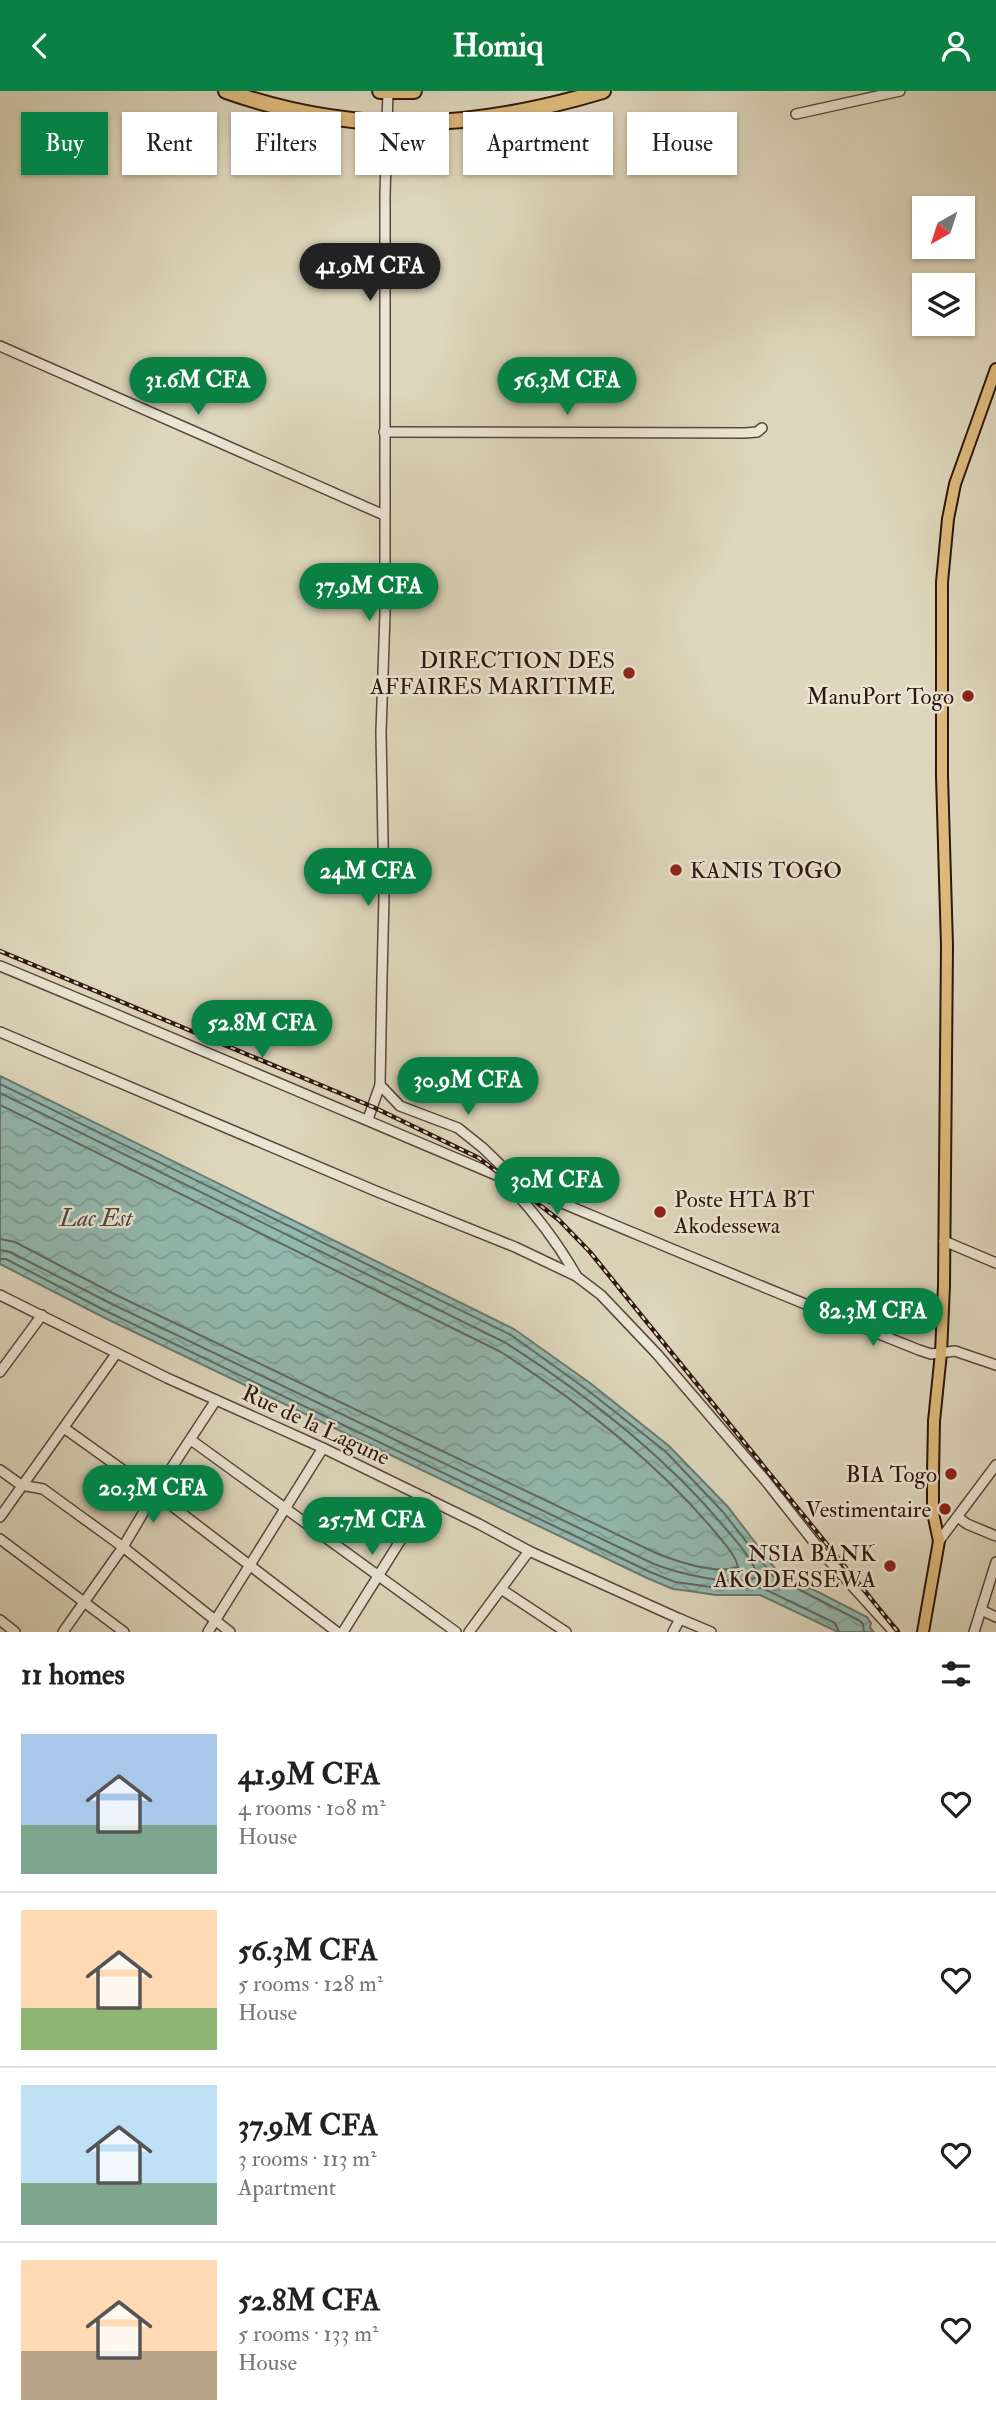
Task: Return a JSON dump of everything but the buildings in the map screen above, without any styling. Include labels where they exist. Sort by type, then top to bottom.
[{"type":"highway","points":[[226,91],[311,115],[355,119]]},
{"type":"highway","points":[[380,91],[414,91]]},
{"type":"highway","points":[[449,123],[529,111],[603,91]]},
{"type":"main road","points":[[923,1632],[939,1541],[933,1513],[933,1475],[934,1421],[941,1353],[944,1241],[947,946],[942,776],[942,582],[948,519],[956,484],[996,369]]},
{"type":"street","points":[[796,114],[901,91]]},
{"type":"street","points":[[387,112],[388,92]]},
{"type":"street","points":[[368,1119],[380,1085],[384,896],[380,732],[384,614],[386,175]]},
{"type":"street","points":[[0,346],[384,515]]},
{"type":"street","points":[[384,432],[745,433],[757,432],[762,428]]},
{"type":"street","points":[[0,966],[368,1119],[505,1181],[919,1350],[931,1354],[954,1351],[996,1365]]},
{"type":"street","points":[[0,1032],[378,1192],[478,1231],[576,1276],[618,1311],[657,1354],[765,1480],[825,1556],[894,1632]]},
{"type":"street","points":[[380,1085],[400,1106],[451,1124],[466,1134],[524,1188]]},
{"type":"street","points":[[505,1181],[538,1216],[558,1243],[576,1276]]},
{"type":"street","points":[[944,1241],[996,1263]]},
{"type":"street","name":"Rue de la Lagune","points":[[0,1295],[116,1354],[324,1448],[529,1551],[659,1612],[711,1632]]},
{"type":"street","points":[[0,1372],[42,1315]]},
{"type":"street","points":[[0,1517],[116,1354]]},
{"type":"street","points":[[63,1632],[123,1547],[216,1400]]},
{"type":"street","points":[[64,1428],[155,1493],[337,1632]]},
{"type":"street","points":[[191,1440],[456,1632]]},
{"type":"street","points":[[208,1632],[324,1448]]},
{"type":"street","points":[[939,1541],[996,1465]]},
{"type":"street","points":[[0,1470],[21,1485],[43,1489],[123,1547],[230,1632]]},
{"type":"street","points":[[343,1632],[427,1498]]},
{"type":"street","points":[[958,1518],[996,1537]]},
{"type":"street","points":[[0,1539],[124,1632]]},
{"type":"street","points":[[469,1632],[529,1551]]},
{"type":"street","points":[[974,1632],[996,1562]]},
{"type":"street","points":[[501,1588],[566,1632]]},
{"type":"street","points":[[981,1610],[996,1617]]},
{"type":"street","points":[[673,1632],[680,1619]]},
{"type":"street","points":[[0,1620],[15,1632]]},
{"type":"water","name":"Lac Est","points":[[0,1076],[514,1329],[590,1383],[669,1446],[728,1507],[777,1571],[867,1617],[874,1632],[838,1632],[760,1595],[716,1595],[673,1589],[105,1318],[0,1264]]},
{"type":"railway","points":[[0,951],[373,1107],[479,1158],[559,1220],[590,1252],[898,1632]]},
{"type":"place","name":"DIRECTION DES AFFAIRES MARITIME","points":[[629,673]]},
{"type":"place","name":"ManuPort Togo","points":[[968,696]]},
{"type":"place","name":"KANIS TOGO","points":[[676,870]]},
{"type":"place","name":"Poste HTA BT Akodessewa","points":[[660,1212]]},
{"type":"place","name":"BIA Togo","points":[[951,1474]]},
{"type":"place","name":"Vestimentaire","points":[[945,1509]]},
{"type":"place","name":"NSIA BANK AKODESSEWA","points":[[890,1566]]}]
